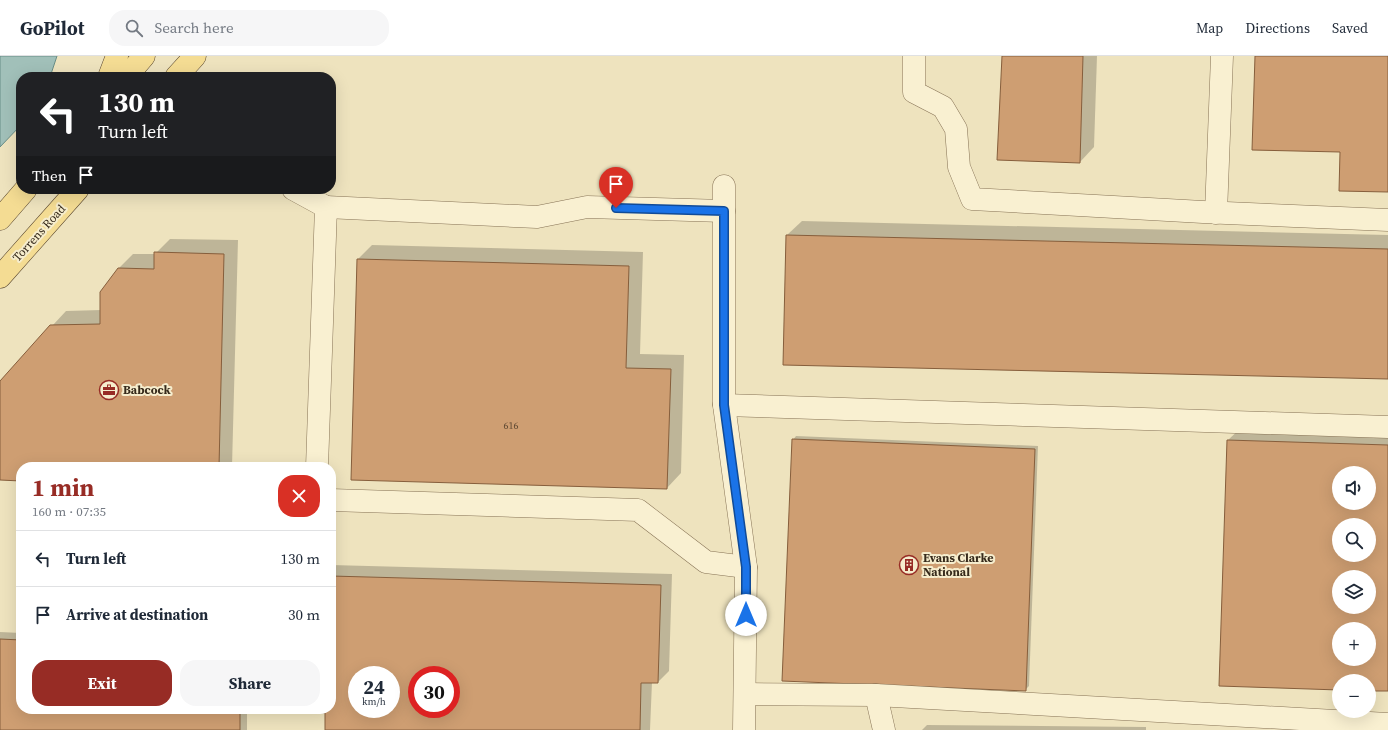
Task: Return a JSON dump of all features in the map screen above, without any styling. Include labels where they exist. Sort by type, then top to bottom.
[{"type":"main road","points":[[111,72],[117,56]]},
{"type":"main road","points":[[130,72],[144,56]]},
{"type":"main road","points":[[180,72],[194,56]]},
{"type":"main road","points":[[0,219],[22,194]]},
{"type":"main road","name":"Torrens Road","points":[[0,277],[74,194]]},
{"type":"street","points":[[914,56],[914,92],[943,107],[956,129],[959,167],[972,199],[1216,213],[1388,220]]},
{"type":"street","points":[[1216,213],[1222,56]]},
{"type":"street","points":[[724,186],[724,405],[746,567],[744,730]]},
{"type":"street","points":[[302,194],[326,207],[537,217],[587,207],[724,211]]},
{"type":"street","points":[[317,462],[326,207]]},
{"type":"street","points":[[724,405],[1388,427]]},
{"type":"street","points":[[336,500],[638,510],[706,562],[746,567]]},
{"type":"street","points":[[745,694],[876,695],[1388,724]]},
{"type":"street","points":[[876,695],[884,730]]},
{"type":"water","points":[[0,56],[57,56],[52,72],[16,72],[16,130],[0,147]]},
{"type":"building","points":[[1002,56],[1083,56],[1080,163],[997,160]]},
{"type":"building","points":[[1255,56],[1388,56],[1388,192],[1339,191],[1340,152],[1252,150]]},
{"type":"building","points":[[786,235],[1388,249],[1388,379],[783,365]]},
{"type":"building","points":[[154,252],[224,254],[219,462],[16,462],[16,481],[0,480],[0,381],[50,325],[100,324],[100,292],[118,268],[154,269]]},
{"type":"building","points":[[357,259],[629,266],[626,368],[671,369],[667,489],[351,480]]},
{"type":"building","name":"Evans Clarke National","points":[[792,439],[1035,449],[1026,691],[782,681]]},
{"type":"building","points":[[1227,440],[1388,445],[1388,691],[1376,691],[1376,674],[1332,674],[1332,690],[1219,686]]},
{"type":"building","points":[[336,576],[661,585],[658,683],[641,683],[640,730],[325,730],[325,714],[336,714]]},
{"type":"building","points":[[0,639],[16,640],[16,714],[240,714],[240,730],[0,730]]},
{"type":"place","name":"Babcock","points":[[109,390]]},
{"type":"place","name":"Evans Clarke National","points":[[909,565]]},
{"type":"route","points":[[616,208],[724,211],[724,405],[746,567],[746,615]]}]
